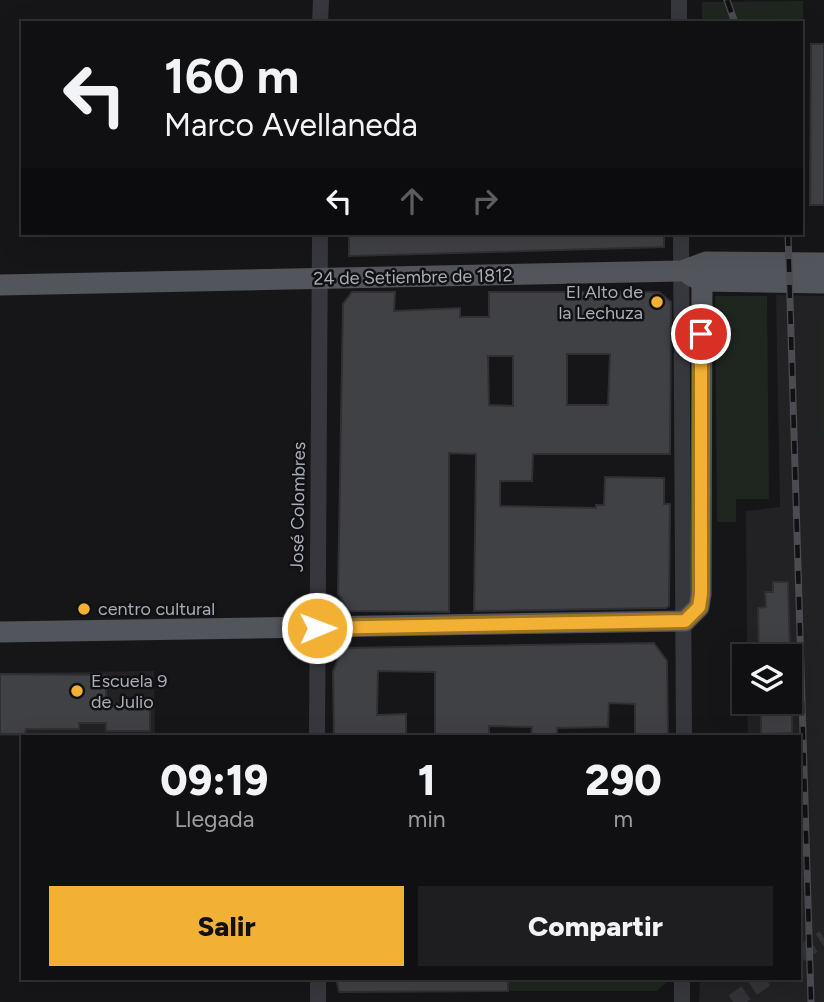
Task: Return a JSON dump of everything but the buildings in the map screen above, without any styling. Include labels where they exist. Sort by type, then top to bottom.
[{"type":"main road","name":"24 de Setiembre de 1812","points":[[0,285],[682,271],[706,262],[824,263]]},
{"type":"main road","points":[[682,271],[702,281],[824,283]]},
{"type":"main road","points":[[0,632],[685,621],[699,607],[701,594],[702,281]]},
{"type":"street","points":[[320,21],[321,0]]},
{"type":"street","points":[[679,0],[679,21]]},
{"type":"street","name":"José Colombres","points":[[317,735],[320,235]]},
{"type":"street","points":[[681,235],[684,735]]},
{"type":"street","points":[[318,980],[318,1002]]},
{"type":"street","points":[[682,980],[682,1002]]},
{"type":"shaded area","points":[[803,1],[805,195],[803,21],[702,21],[702,2]]},
{"type":"shaded area","points":[[776,295],[824,296],[824,1002],[699,1002],[700,980],[801,980],[801,735],[748,735],[747,714],[802,714],[802,644],[747,644],[746,511],[780,507]]},
{"type":"shaded area","points":[[715,296],[767,296],[769,499],[736,499],[736,522],[717,522]]},
{"type":"shaded area","points":[[819,318],[824,318],[824,443],[820,422]]},
{"type":"shaded area","name":"Escuela 9 de Julio","points":[[154,671],[155,735],[0,736],[0,673]]},
{"type":"shaded area","points":[[508,980],[669,980],[657,991],[508,991]]},
{"type":"tunnel","points":[[801,953],[824,938]]},
{"type":"tunnel","points":[[733,1002],[764,980]]},
{"type":"railway","points":[[727,0],[734,21]]},
{"type":"railway","points":[[788,235],[811,1002]]},
{"type":"place","name":"El Alto de la Lechuza","points":[[657,302]]},
{"type":"place","name":"centro cultural","points":[[84,609]]},
{"type":"place","name":"Escuela 9 de Julio","points":[[77,691]]},
{"type":"route","points":[[317,628],[685,621],[699,607],[701,594],[701,334]]}]
